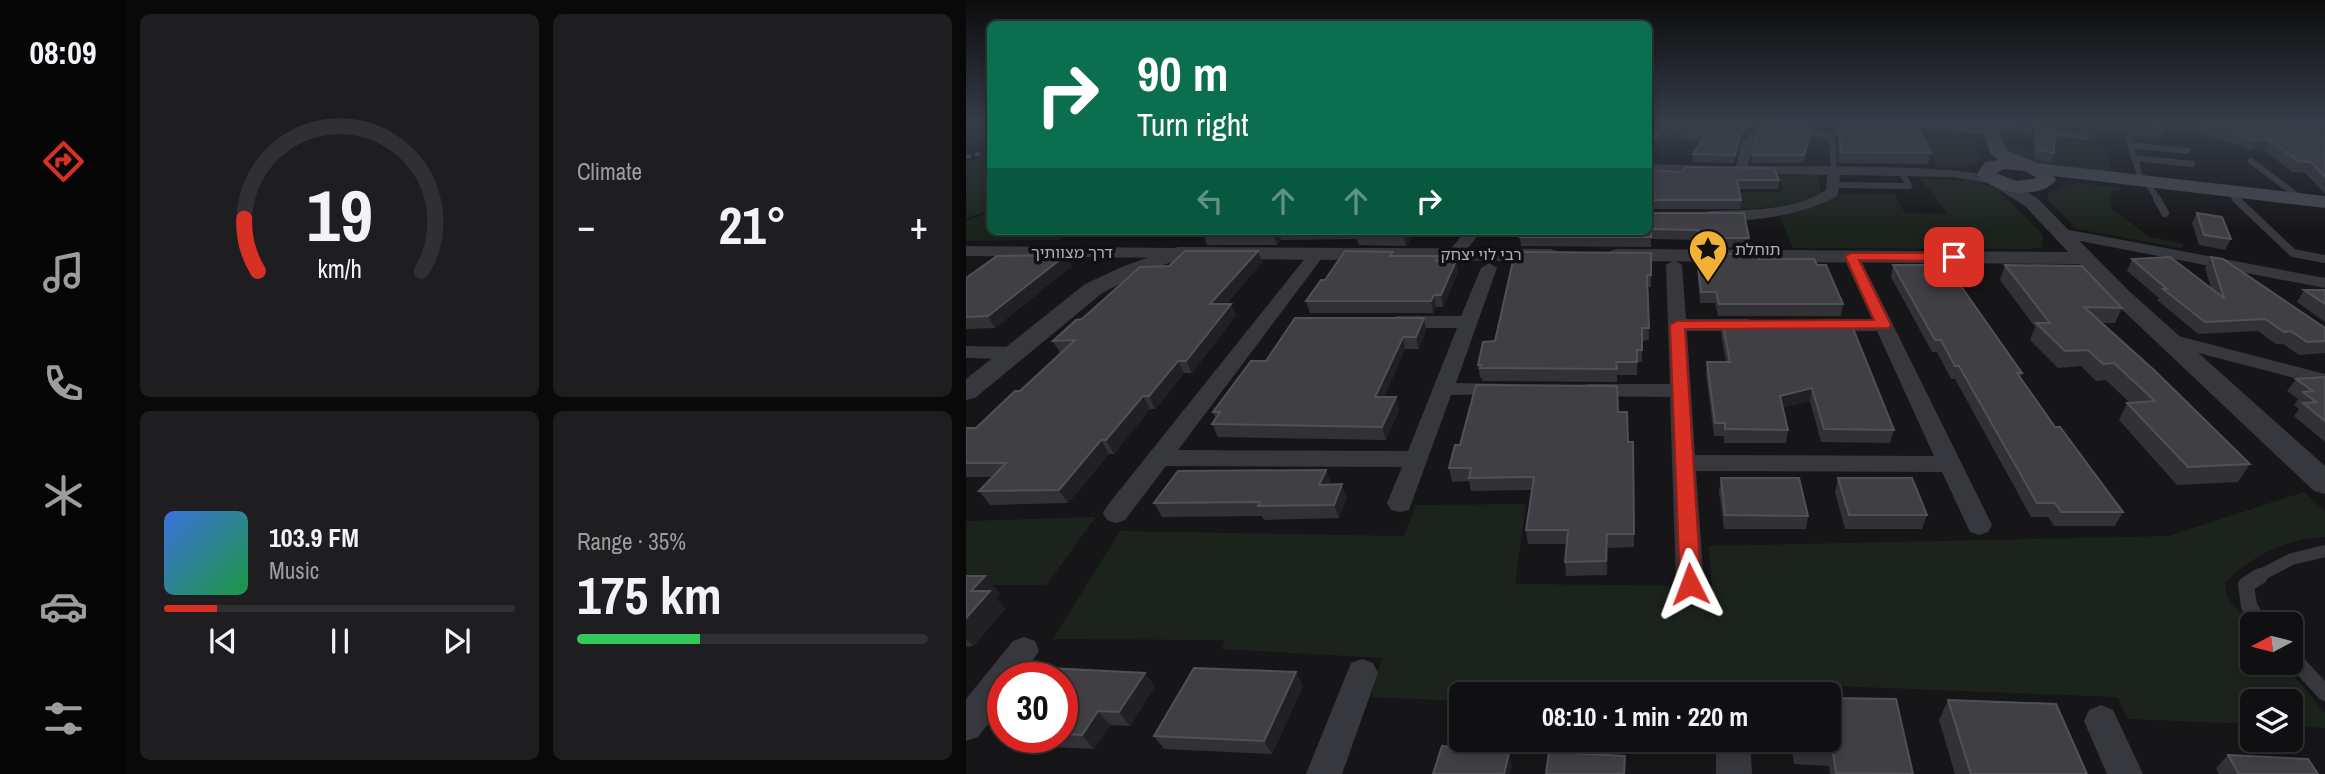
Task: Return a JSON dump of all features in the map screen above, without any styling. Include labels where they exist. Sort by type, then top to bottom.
[{"type":"main road","points":[[1993,158],[1994,170],[2034,181],[2090,177],[2325,202]]},
{"type":"street","points":[[1741,170],[1744,158]]},
{"type":"street","points":[[1652,168],[1741,170],[1834,178],[1994,170],[2034,181],[2059,233],[2083,258],[2167,339],[2325,482]]},
{"type":"street","points":[[1693,216],[1787,209],[1828,197],[1833,192],[1834,178]]},
{"type":"street","points":[[2059,233],[2325,283]]},
{"type":"street","points":[[1454,254],[1471,235]]},
{"type":"street","name":"דרך מצוותיך","points":[[966,251],[1178,253]]},
{"type":"street","name":"רבי לוי יצחק","points":[[966,392],[1093,289],[1131,270],[1178,253],[2083,258]]},
{"type":"street","points":[[1116,513],[1317,254]]},
{"type":"street","points":[[1851,256],[1979,525]]},
{"type":"street","points":[[1674,265],[1690,584]]},
{"type":"street","points":[[2232,265],[2263,288]]},
{"type":"street","points":[[1400,503],[1489,268]]},
{"type":"street","points":[[1265,321],[1292,321]]},
{"type":"street","points":[[1373,322],[1468,322]]},
{"type":"street","points":[[1677,325],[1774,325]]},
{"type":"street","points":[[1801,325],[1884,325]]},
{"type":"street","points":[[2167,339],[2325,380]]},
{"type":"street","points":[[966,352],[1014,353]]},
{"type":"street","points":[[1443,389],[1527,390]]},
{"type":"street","points":[[1569,390],[1680,391]]},
{"type":"street","points":[[1160,458],[1417,459]]},
{"type":"street","points":[[1684,463],[1950,464]]},
{"type":"street","points":[[1015,662],[1024,651]]},
{"type":"street","points":[[1324,774],[1362,673]]},
{"type":"street","points":[[966,725],[987,698]]},
{"type":"street","points":[[2101,721],[2125,774]]},
{"type":"street","points":[[1733,752],[1734,774]]},
{"type":"lane","points":[[1833,158],[1834,178]]},
{"type":"lane","points":[[2134,158],[2145,182],[2165,213]]},
{"type":"lane","points":[[2135,158],[2192,164]]},
{"type":"lane","points":[[2251,161],[2303,200]]},
{"type":"lane","points":[[2228,191],[2293,253],[2325,259]]},
{"type":"lane","points":[[2251,612],[2246,585],[2281,562],[2304,554],[2325,551]]},
{"type":"lane","points":[[2303,669],[2325,693]]},
{"type":"shaded area","points":[[987,158],[987,211],[966,218],[966,161]]},
{"type":"shaded area","points":[[1933,158],[1980,158],[1982,161],[1966,167],[1939,168]]},
{"type":"shaded area","points":[[2022,158],[2108,158],[2112,172],[2055,167]]},
{"type":"shaded area","points":[[1779,175],[1818,175],[1821,194],[1894,194],[1905,213],[1947,214],[1921,179],[1967,180],[1995,187],[2043,235],[2042,247],[1793,248],[1776,207],[1733,210],[1737,192],[1782,192]]},
{"type":"shaded area","points":[[2076,183],[2124,188],[2112,191],[2112,209],[2150,237],[2184,244],[2181,248],[2077,229],[2047,199],[2048,193]]},
{"type":"shaded area","points":[[987,214],[987,235],[1070,235],[1058,240],[966,241],[966,221]]},
{"type":"shaded area","points":[[2304,492],[2325,511],[2325,537],[2297,541],[2271,550],[2247,564],[2225,582],[2227,597],[2240,613],[2240,676],[2294,676],[2325,713],[2325,728],[2303,727],[2303,689],[2240,689],[2240,724],[2128,719],[2117,697],[1841,686],[1841,682],[1449,682],[1449,700],[1371,697],[1382,658],[1222,649],[1225,640],[1053,639],[1120,531],[1404,536],[1416,505],[1526,504],[1515,584],[1712,586],[1709,546],[2169,536]]},
{"type":"shaded area","points":[[1096,517],[1046,585],[966,585],[966,521]]},
{"type":"building","points":[[2294,158],[2325,158],[2325,177],[2311,162]]},
{"type":"building","points":[[1685,167],[1774,168],[1779,180],[1737,180],[1741,200],[1652,200],[1652,170],[1682,172]]},
{"type":"building","points":[[1652,213],[1744,213],[1749,238],[1700,238],[1698,230],[1652,229]]},
{"type":"building","points":[[2197,213],[2222,217],[2231,239],[2204,235]]},
{"type":"building","points":[[1521,235],[1651,235],[1651,237],[1520,237]]},
{"type":"building","points":[[1185,251],[1258,251],[1210,304],[1231,304],[1186,361],[1178,361],[1149,396],[1143,396],[1059,490],[979,491],[1006,463],[966,463],[966,428],[976,428],[1015,391],[1020,391],[1075,340],[1053,341],[1140,267],[1169,266]]},
{"type":"building","points":[[1345,251],[1393,252],[1390,256],[1438,256],[1436,261],[1456,261],[1441,295],[1434,295],[1431,301],[1306,301]]},
{"type":"building","points":[[1515,252],[1651,253],[1651,275],[1647,275],[1649,328],[1642,328],[1642,350],[1637,350],[1637,362],[1616,362],[1617,369],[1480,368],[1481,365],[1478,365],[1483,342],[1495,341]]},
{"type":"building","points":[[1703,253],[1752,254],[1758,259],[1814,259],[1817,265],[1826,265],[1843,304],[1719,304],[1716,292],[1701,292],[1698,268],[1706,268]]},
{"type":"building","points":[[1066,255],[988,316],[966,317],[966,278],[997,256]]},
{"type":"building","points":[[2170,257],[2224,298],[2211,257],[2223,259],[2325,328],[2325,341],[2307,342],[2291,331],[2284,332],[2265,319],[2205,322],[2163,289],[2167,289],[2132,259]]},
{"type":"building","points":[[1893,265],[1946,265],[2022,373],[2017,373],[2055,427],[2060,427],[2123,512],[2061,512],[2055,503],[2037,503],[1959,366],[1955,366],[1941,340],[1935,340]]},
{"type":"building","points":[[2005,265],[2082,266],[2122,308],[2084,307],[2155,371],[2250,464],[2188,467],[2127,403],[2155,401],[2114,363],[2103,364],[2088,350],[2065,351],[2036,323],[2050,323]]},
{"type":"building","points":[[2304,290],[2325,290],[2325,304]]},
{"type":"building","points":[[1295,318],[1424,318],[1416,337],[1403,337],[1375,397],[1396,397],[1382,427],[1212,424],[1220,412],[1213,412],[1251,361],[1266,361]]},
{"type":"building","points":[[1722,321],[1850,321],[1894,430],[1824,429],[1812,388],[1780,396],[1788,430],[1725,429],[1725,423],[1715,423],[1707,362],[1730,362]]},
{"type":"building","points":[[2325,377],[2325,421],[2303,403],[2316,402],[2303,392],[2313,391],[2296,379]]},
{"type":"building","points":[[1476,385],[1617,386],[1618,412],[1627,412],[1628,442],[1633,442],[1634,534],[1607,534],[1606,561],[1565,562],[1568,530],[1526,530],[1534,477],[1469,478],[1471,468],[1449,468],[1455,445],[1460,445]]},
{"type":"building","points":[[1326,470],[1319,485],[1342,484],[1334,505],[1258,506],[1260,502],[1154,503],[1178,471]]},
{"type":"building","points":[[1721,478],[1799,478],[1808,516],[1725,515]]},
{"type":"building","points":[[1838,478],[1912,478],[1927,515],[1849,515]]},
{"type":"building","points":[[966,576],[985,576],[971,591],[990,591],[966,618]]},
{"type":"building","points":[[1194,668],[1296,672],[1264,741],[1154,736]]},
{"type":"building","points":[[1078,670],[1145,673],[1119,712],[1098,711],[1082,735],[1078,735]]},
{"type":"building","points":[[1841,698],[1896,699],[1913,774],[1836,773],[1833,752],[1841,752]]},
{"type":"building","points":[[1948,700],[2056,704],[2087,774],[1971,774]]},
{"type":"building","points":[[1442,746],[1449,747],[1449,752],[1509,753],[1504,774],[1433,774]]},
{"type":"building","points":[[1549,752],[1625,756],[1624,774],[1546,774]]},
{"type":"building","points":[[2228,755],[2308,759],[2318,774],[2239,774]]},
{"type":"place","name":"תוחלת","points":[[1708,283]]},
{"type":"route","points":[[1690,584],[1677,325],[1884,325],[1851,256],[1954,257]]}]
